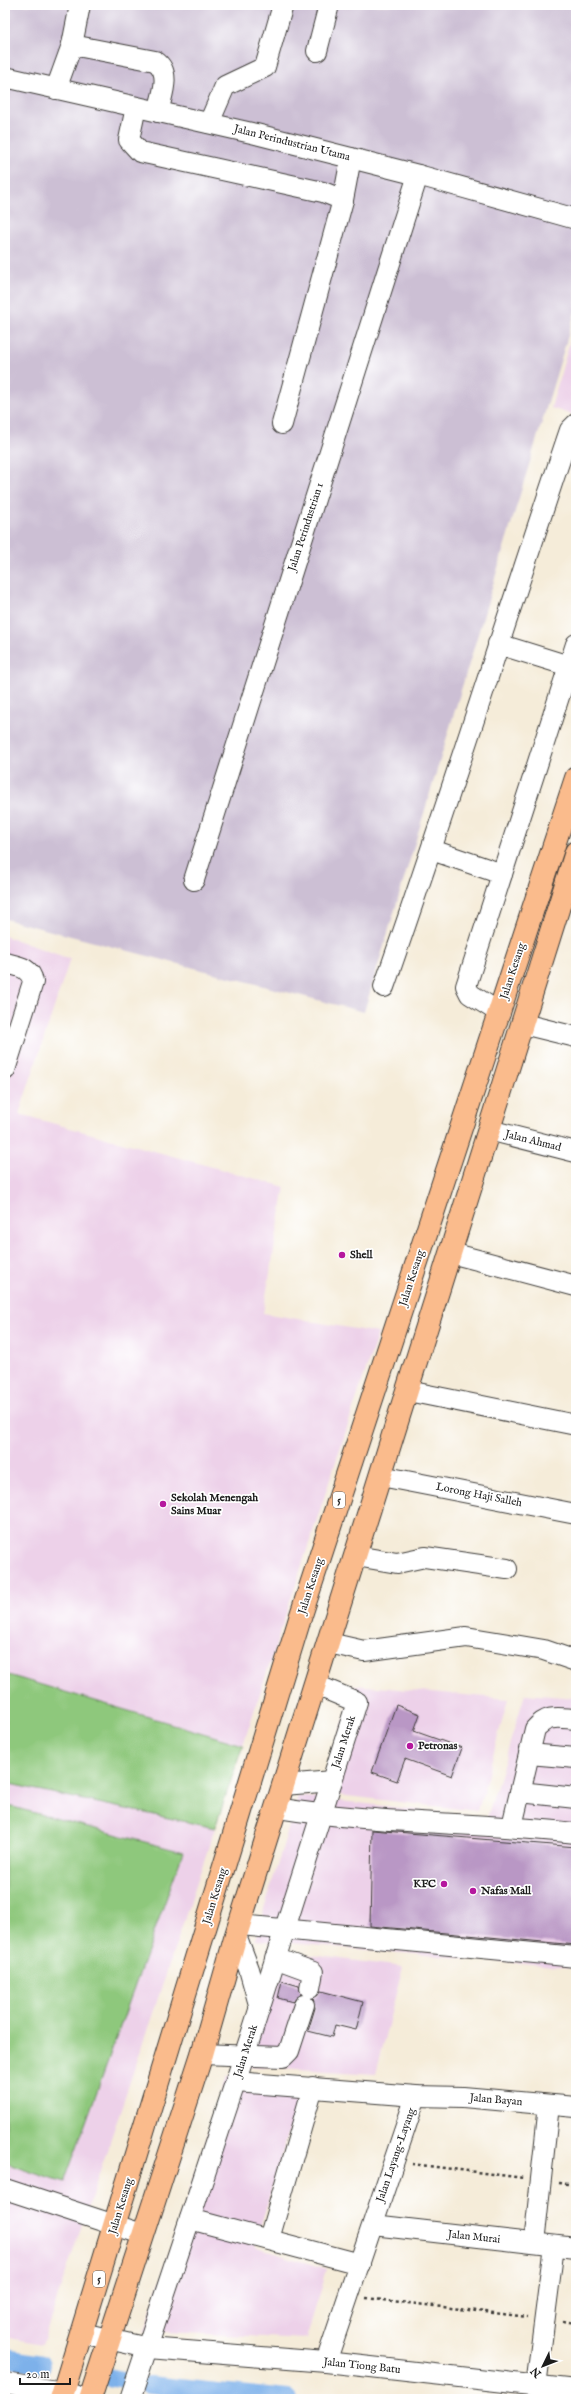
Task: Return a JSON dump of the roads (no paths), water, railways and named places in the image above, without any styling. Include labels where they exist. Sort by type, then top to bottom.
[{"type":"main road","name":"Jalan Kesang","points":[[51,2392],[82,2333],[301,1615],[491,1007],[576,778]]},
{"type":"main road","points":[[88,2399],[202,2054],[238,1930],[576,852]]},
{"type":"street","points":[[56,88],[72,45],[80,5]]},
{"type":"street","points":[[209,123],[225,86],[265,67],[283,5]]},
{"type":"street","points":[[317,50],[329,5]]},
{"type":"street","points":[[72,45],[156,61],[162,65],[166,73],[158,112]]},
{"type":"street","name":"Jalan Perindustrian Utama","points":[[5,77],[209,123],[351,158],[576,219]]},
{"type":"street","points":[[136,107],[129,140],[140,152],[323,192],[343,200]]},
{"type":"street","points":[[282,424],[343,200],[351,158]]},
{"type":"street","name":"Jalan Perindustrian 1","points":[[194,880],[418,175]]},
{"type":"street","points":[[384,987],[432,850],[498,644],[570,430],[576,424]]},
{"type":"street","points":[[498,644],[569,666]]},
{"type":"street","points":[[491,1007],[470,994],[466,986],[576,644]]},
{"type":"street","points":[[432,850],[502,874]]},
{"type":"street","points":[[5,963],[28,970],[32,976],[33,982],[5,1070]]},
{"type":"street","points":[[523,1024],[576,1037]]},
{"type":"street","name":"Jalan Ahmad","points":[[489,1130],[576,1152]]},
{"type":"street","points":[[451,1253],[576,1286]]},
{"type":"street","points":[[408,1391],[576,1425]]},
{"type":"street","name":"Lorong Haji Salleh","points":[[381,1476],[576,1514]]},
{"type":"street","points":[[356,1556],[397,1563],[425,1556],[507,1569]]},
{"type":"street","points":[[329,1643],[364,1651],[466,1637],[544,1650],[576,1661]]},
{"type":"street","name":"Jalan Merak","points":[[130,2399],[245,2055],[357,1702],[316,1685]]},
{"type":"street","points":[[512,1826],[535,1729],[543,1720],[555,1718],[576,1719]]},
{"type":"street","points":[[529,1754],[576,1758]]},
{"type":"street","points":[[284,1785],[332,1781]]},
{"type":"street","points":[[520,1792],[576,1798]]},
{"type":"street","points":[[277,1808],[321,1815],[512,1826],[576,1834]]},
{"type":"street","points":[[260,2008],[238,1930],[285,1930],[576,1957]]},
{"type":"street","points":[[202,2054],[283,2057],[287,2055],[307,1997],[313,1972],[275,1958]]},
{"type":"street","name":"Jalan Layang-Layang","points":[[236,2082],[416,2096],[326,2362]]},
{"type":"street","points":[[269,2240],[313,2087]]},
{"type":"street","name":"Jalan Bayan","points":[[416,2096],[451,2096],[576,2107]]},
{"type":"street","points":[[534,2243],[549,2104]]},
{"type":"street","points":[[5,2189],[142,2234]]},
{"type":"street","points":[[190,2219],[360,2264]]},
{"type":"street","name":"Jalan Murai","points":[[373,2225],[576,2248]]},
{"type":"street","points":[[536,2386],[554,2246]]},
{"type":"street","name":"Jalan Tiong Batu","points":[[82,2333],[148,2348],[326,2362],[536,2386],[569,2393]]},
{"type":"street","points":[[5,2383],[88,2399]]},
{"type":"waterway","points":[[5,2358],[42,2364]]},
{"type":"waterway","points":[[108,2377],[123,2380]]},
{"type":"waterway","points":[[149,2385],[288,2399]]},
{"type":"place","name":"Shell","points":[[342,1255]]},
{"type":"place","name":"Sekolah Menengah Sains Muar","points":[[163,1504]]},
{"type":"place","name":"Petronas","points":[[410,1746]]},
{"type":"place","name":"KFC","points":[[444,1884]]},
{"type":"place","name":"Nafas Mall","points":[[473,1891]]}]
